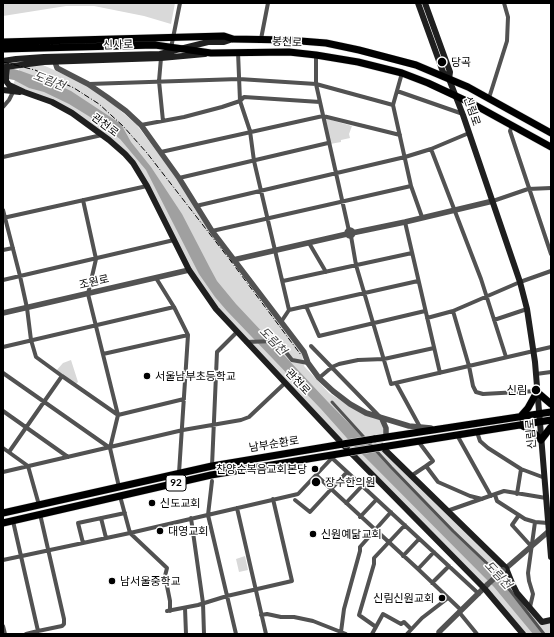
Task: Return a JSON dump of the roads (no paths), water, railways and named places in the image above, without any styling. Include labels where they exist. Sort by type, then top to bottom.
[{"type":"main road","points":[[418,3],[443,72],[449,79]]},
{"type":"main road","points":[[424,3],[450,72],[449,79]]},
{"type":"main road","name":"봉천로","points":[[3,42],[224,36],[233,39],[288,40],[326,43],[416,65],[490,98],[549,131]]},
{"type":"main road","name":"신사로","points":[[3,61],[16,59],[160,54],[173,49],[208,42],[224,42],[233,39]]},
{"type":"main road","points":[[288,40],[297,42],[299,46],[297,50],[289,52]]},
{"type":"main road","name":"봉천로","points":[[3,49],[154,45],[173,49],[211,53],[289,52],[358,62],[402,73],[428,83],[456,96],[551,147]]},
{"type":"main road","name":"신사로","points":[[5,67],[44,59],[54,62],[161,58],[211,53]]},
{"type":"main road","name":"관천로","points":[[5,67],[6,79],[9,85],[52,102],[72,113],[103,135],[125,154],[133,163],[147,186],[189,270],[216,309],[350,452],[486,586],[523,634]]},
{"type":"main road","name":"신림로","points":[[449,79],[463,114],[493,201],[520,282],[527,309],[534,351],[551,557]]},
{"type":"main road","name":"관천로","points":[[3,90],[24,92]]},
{"type":"main road","points":[[537,139],[548,138],[547,132],[549,131]]},
{"type":"main road","points":[[551,404],[537,392],[520,421],[541,440],[551,427]]},
{"type":"main road","name":"남부순환로","points":[[540,418],[551,412]]},
{"type":"main road","name":"남부순환로","points":[[3,514],[212,466],[459,426],[540,418],[551,420]]},
{"type":"main road","name":"남부순환로","points":[[3,523],[217,474],[477,432],[520,421]]},
{"type":"main road","points":[[363,441],[359,443],[359,446],[360,449],[364,450]]},
{"type":"main road","points":[[382,447],[505,569],[517,593],[542,622],[551,620]]},
{"type":"main road","points":[[306,450],[311,453],[310,457],[307,459]]},
{"type":"street","points":[[173,49],[173,37],[180,3]]},
{"type":"street","points":[[261,39],[268,3]]},
{"type":"street","points":[[490,98],[507,41],[508,17],[504,3]]},
{"type":"street","points":[[238,52],[240,101],[250,131],[254,161],[289,310]]},
{"type":"street","points":[[316,55],[316,84],[328,143],[343,202],[356,265],[391,384],[551,347]]},
{"type":"street","points":[[161,58],[159,81],[163,121]]},
{"type":"street","name":"관천로","points":[[54,62],[57,68],[88,84],[116,103],[141,125],[179,178],[212,231],[304,352],[308,363],[319,378],[333,391],[350,404],[366,413],[382,419],[420,428],[459,426]]},
{"type":"street","points":[[402,73],[393,105],[412,186],[422,217]]},
{"type":"street","points":[[88,84],[239,79],[316,84],[393,105]]},
{"type":"street","points":[[397,91],[463,114]]},
{"type":"street","points":[[3,107],[13,92]]},
{"type":"street","points":[[141,125],[184,117],[240,101],[244,97],[320,102]]},
{"type":"street","points":[[161,152],[323,116],[400,135]]},
{"type":"street","points":[[512,126],[510,131],[528,189],[551,254]]},
{"type":"street","points":[[196,206],[405,157],[431,149],[469,133]]},
{"type":"street","points":[[3,157],[103,135]]},
{"type":"street","points":[[179,178],[328,143]]},
{"type":"street","points":[[431,149],[487,296],[506,357]]},
{"type":"street","points":[[4,218],[147,186]]},
{"type":"street","points":[[212,231],[412,186]]},
{"type":"street","points":[[233,260],[493,201],[528,189],[551,188]]},
{"type":"street","points":[[83,200],[96,259],[88,294],[118,414],[110,448],[119,487]]},
{"type":"street","points":[[3,210],[20,276],[27,308],[31,340],[36,357],[118,414],[184,399]]},
{"type":"street","points":[[405,222],[440,373]]},
{"type":"street","points":[[3,280],[174,240]]},
{"type":"street","points":[[309,243],[326,272]]},
{"type":"street","points":[[3,250],[13,248]]},
{"type":"street","points":[[283,282],[412,253]]},
{"type":"street","name":"조원로","points":[[3,313],[189,270]]},
{"type":"street","points":[[427,318],[453,311],[520,282],[551,271]]},
{"type":"street","points":[[156,278],[174,308],[188,336],[179,473]]},
{"type":"street","points":[[280,322],[289,310],[418,281]]},
{"type":"street","points":[[306,306],[318,336],[425,311]]},
{"type":"street","points":[[3,347],[174,308]]},
{"type":"street","points":[[494,320],[527,309]]},
{"type":"street","points":[[453,311],[469,366],[473,386],[476,392],[483,394],[537,392]]},
{"type":"street","points":[[212,466],[217,352],[237,332]]},
{"type":"street","points":[[103,354],[188,336]]},
{"type":"street","points":[[246,342],[277,341],[292,360],[308,363]]},
{"type":"street","points":[[311,346],[382,419],[386,428],[386,437]]},
{"type":"street","points":[[319,378],[332,367],[339,364],[358,360],[384,359],[434,348]]},
{"type":"street","points":[[536,374],[551,372]]},
{"type":"street","points":[[3,373],[110,448]]},
{"type":"street","points":[[8,452],[25,427],[45,402],[62,376]]},
{"type":"street","points":[[3,472],[183,430],[241,420],[249,417],[285,383]]},
{"type":"street","points":[[396,383],[420,428]]},
{"type":"street","points":[[332,402],[453,531],[496,571],[544,634]]},
{"type":"street","points":[[3,411],[68,457]]},
{"type":"street","points":[[477,432],[480,441],[488,448],[521,469],[544,478]]},
{"type":"street","points":[[457,435],[497,501],[525,519],[535,522],[548,523]]},
{"type":"street","points":[[411,476],[433,461],[418,441]]},
{"type":"street","points":[[3,448],[28,466],[39,505]]},
{"type":"street","points":[[3,560],[130,533],[298,494],[332,456],[376,500],[391,512],[479,594]]},
{"type":"street","points":[[426,466],[438,482],[470,496],[482,499]]},
{"type":"street","points":[[517,494],[521,469]]},
{"type":"street","points":[[294,500],[310,512],[347,472]]},
{"type":"street","points":[[316,475],[448,598],[475,629],[477,634]]},
{"type":"street","points":[[212,481],[208,515],[236,634]]},
{"type":"street","points":[[346,503],[362,486]]},
{"type":"street","points":[[448,511],[504,492],[546,498]]},
{"type":"street","points":[[120,496],[130,533],[167,568],[165,576],[170,601],[168,611],[198,605],[227,596],[292,581],[274,499]]},
{"type":"street","points":[[360,516],[376,500]]},
{"type":"street","points":[[237,508],[266,634]]},
{"type":"street","points":[[340,632],[344,609],[360,547],[391,512]]},
{"type":"street","points":[[83,543],[78,523],[125,513]]},
{"type":"street","points":[[26,634],[62,626],[64,624],[64,617],[40,514]]},
{"type":"street","points":[[519,515],[512,524],[531,546]]},
{"type":"street","points":[[101,518],[106,538]]},
{"type":"street","points":[[192,518],[203,603],[204,634]]},
{"type":"street","points":[[12,521],[38,631]]},
{"type":"street","points":[[530,607],[533,597],[528,577],[535,522]]},
{"type":"street","points":[[376,627],[359,615],[374,564],[374,558],[405,525]]},
{"type":"street","points":[[440,634],[438,632],[486,586],[549,531]]},
{"type":"street","points":[[404,556],[419,539]]},
{"type":"street","points":[[418,569],[434,552]]},
{"type":"street","points":[[432,583],[449,566]]},
{"type":"street","points":[[407,634],[422,618],[448,598]]},
{"type":"street","points":[[185,608],[186,634]]},
{"type":"street","points":[[261,615],[266,614],[281,617],[294,617],[313,621],[346,634]]},
{"type":"street","points":[[372,634],[383,614],[401,624],[404,622],[411,629]]},
{"type":"street","points":[[3,626],[5,634]]},
{"type":"railway","points":[[3,62],[35,70],[74,88],[99,104],[123,126],[147,153],[301,355]]},
{"type":"place","name":"당곡","points":[[442,62]]},
{"type":"place","name":"서울남부초등학교","points":[[147,376]]},
{"type":"place","name":"신림","points":[[536,390]]},
{"type":"place","name":"찬양순복음교회본당","points":[[315,469]]},
{"type":"place","name":"장수한의원","points":[[316,482]]},
{"type":"place","name":"신도교회","points":[[152,503]]},
{"type":"place","name":"대영교회","points":[[160,531]]},
{"type":"place","name":"신원예닮교회","points":[[313,534]]},
{"type":"place","name":"남서울중학교","points":[[112,581]]},
{"type":"place","name":"신림신원교회","points":[[442,598]]},
{"type":"water label","name":"도림천","points":[[49,81]]},
{"type":"water label","name":"도림천","points":[[273,341]]},
{"type":"water label","name":"도림천","points":[[498,575]]}]
